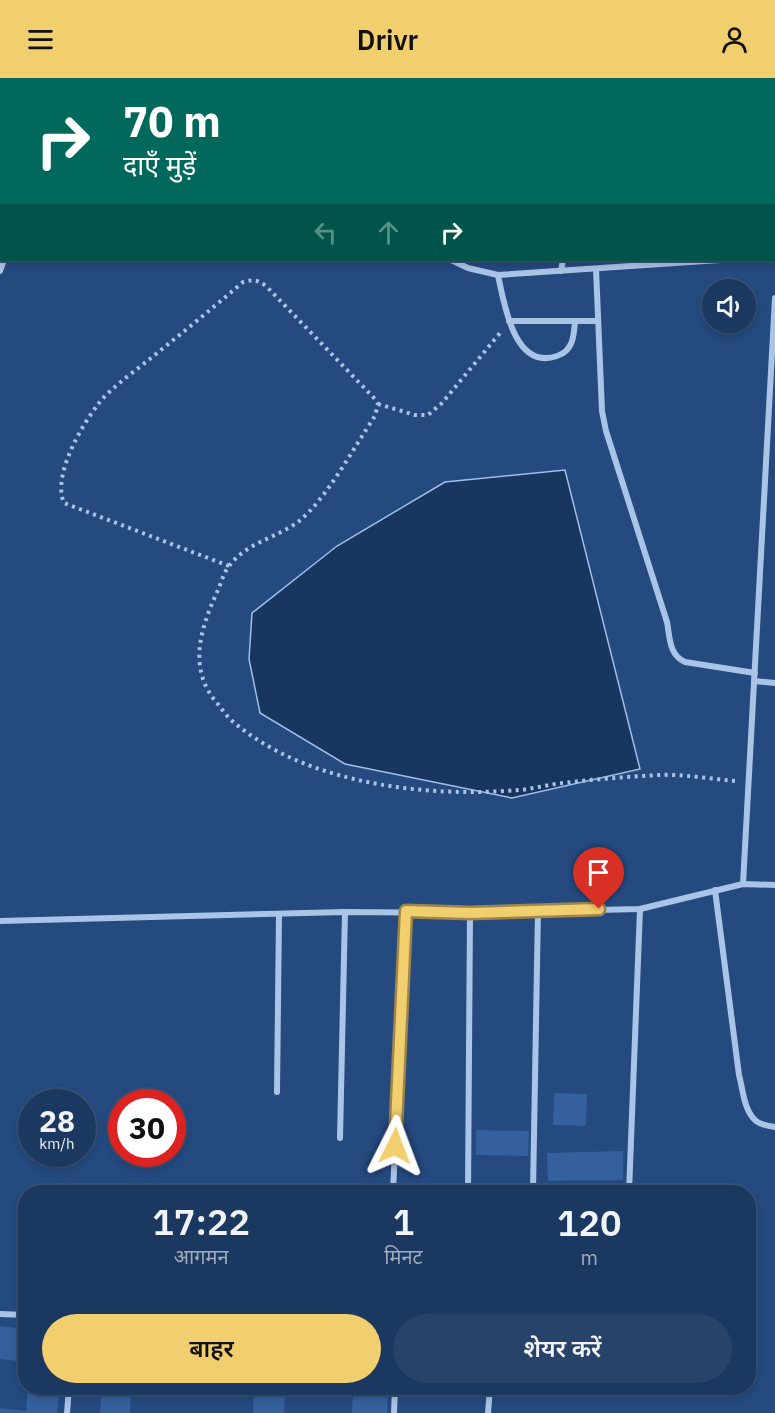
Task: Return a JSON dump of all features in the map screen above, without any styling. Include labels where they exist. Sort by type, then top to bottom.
[{"type":"street","points":[[453,261],[468,268],[498,275],[706,261]]},
{"type":"street","points":[[561,271],[563,261]]},
{"type":"street","points":[[596,269],[602,411],[606,431],[667,622],[672,650],[677,658],[685,662],[755,673]]},
{"type":"street","points":[[498,275],[513,332],[524,349],[535,356],[546,358],[559,356],[569,348],[574,340],[575,321]]},
{"type":"street","points":[[743,884],[775,298]]},
{"type":"street","points":[[510,321],[598,321]]},
{"type":"street","points":[[754,681],[775,683]]},
{"type":"street","points":[[0,921],[345,912],[470,913],[640,909],[743,884],[775,885]]},
{"type":"street","points":[[716,890],[739,1075],[745,1100],[750,1114],[758,1123],[775,1127]]},
{"type":"street","points":[[628,1185],[640,909]]},
{"type":"street","points":[[533,1185],[538,910]]},
{"type":"street","points":[[393,1185],[406,911]]},
{"type":"street","points":[[340,1138],[345,912]]},
{"type":"street","points":[[468,1185],[470,913]]},
{"type":"street","points":[[277,1092],[279,914]]},
{"type":"street","points":[[0,1314],[18,1315]]},
{"type":"street","points":[[68,1413],[69,1395]]},
{"type":"street","points":[[394,1413],[395,1395]]},
{"type":"street","points":[[488,1413],[489,1395]]},
{"type":"path","points":[[229,566],[64,503],[61,497],[62,480],[69,454],[100,402],[128,377],[243,282],[259,281],[378,404],[415,415],[428,415],[442,402],[510,321]]},
{"type":"path","points":[[378,404],[375,416],[314,508],[296,523],[247,550],[229,566],[211,605],[203,630],[199,657],[205,686],[229,718],[271,748],[302,764],[379,786],[440,792],[520,790],[562,783],[661,775],[749,782]]},
{"type":"water","points":[[565,470],[640,769],[512,798],[345,764],[260,713],[249,659],[252,613],[337,546],[445,482]]},
{"type":"building","points":[[554,1093],[587,1094],[586,1126],[553,1125]]},
{"type":"building","points":[[476,1130],[529,1131],[528,1156],[476,1155]]},
{"type":"building","points":[[623,1151],[623,1180],[548,1181],[547,1153]]},
{"type":"building","points":[[0,1326],[18,1328],[18,1361],[0,1359]]},
{"type":"building","points":[[27,1395],[59,1395],[57,1413],[0,1413],[0,1408],[26,1411]]},
{"type":"building","points":[[101,1395],[131,1395],[130,1413],[100,1413]]},
{"type":"building","points":[[205,1395],[235,1395],[235,1397]]},
{"type":"building","points":[[254,1395],[285,1395],[284,1413],[253,1413]]},
{"type":"building","points":[[336,1395],[388,1395],[387,1413],[352,1413],[353,1396]]},
{"type":"route","points":[[395,1146],[406,911],[470,913],[599,909]]}]
